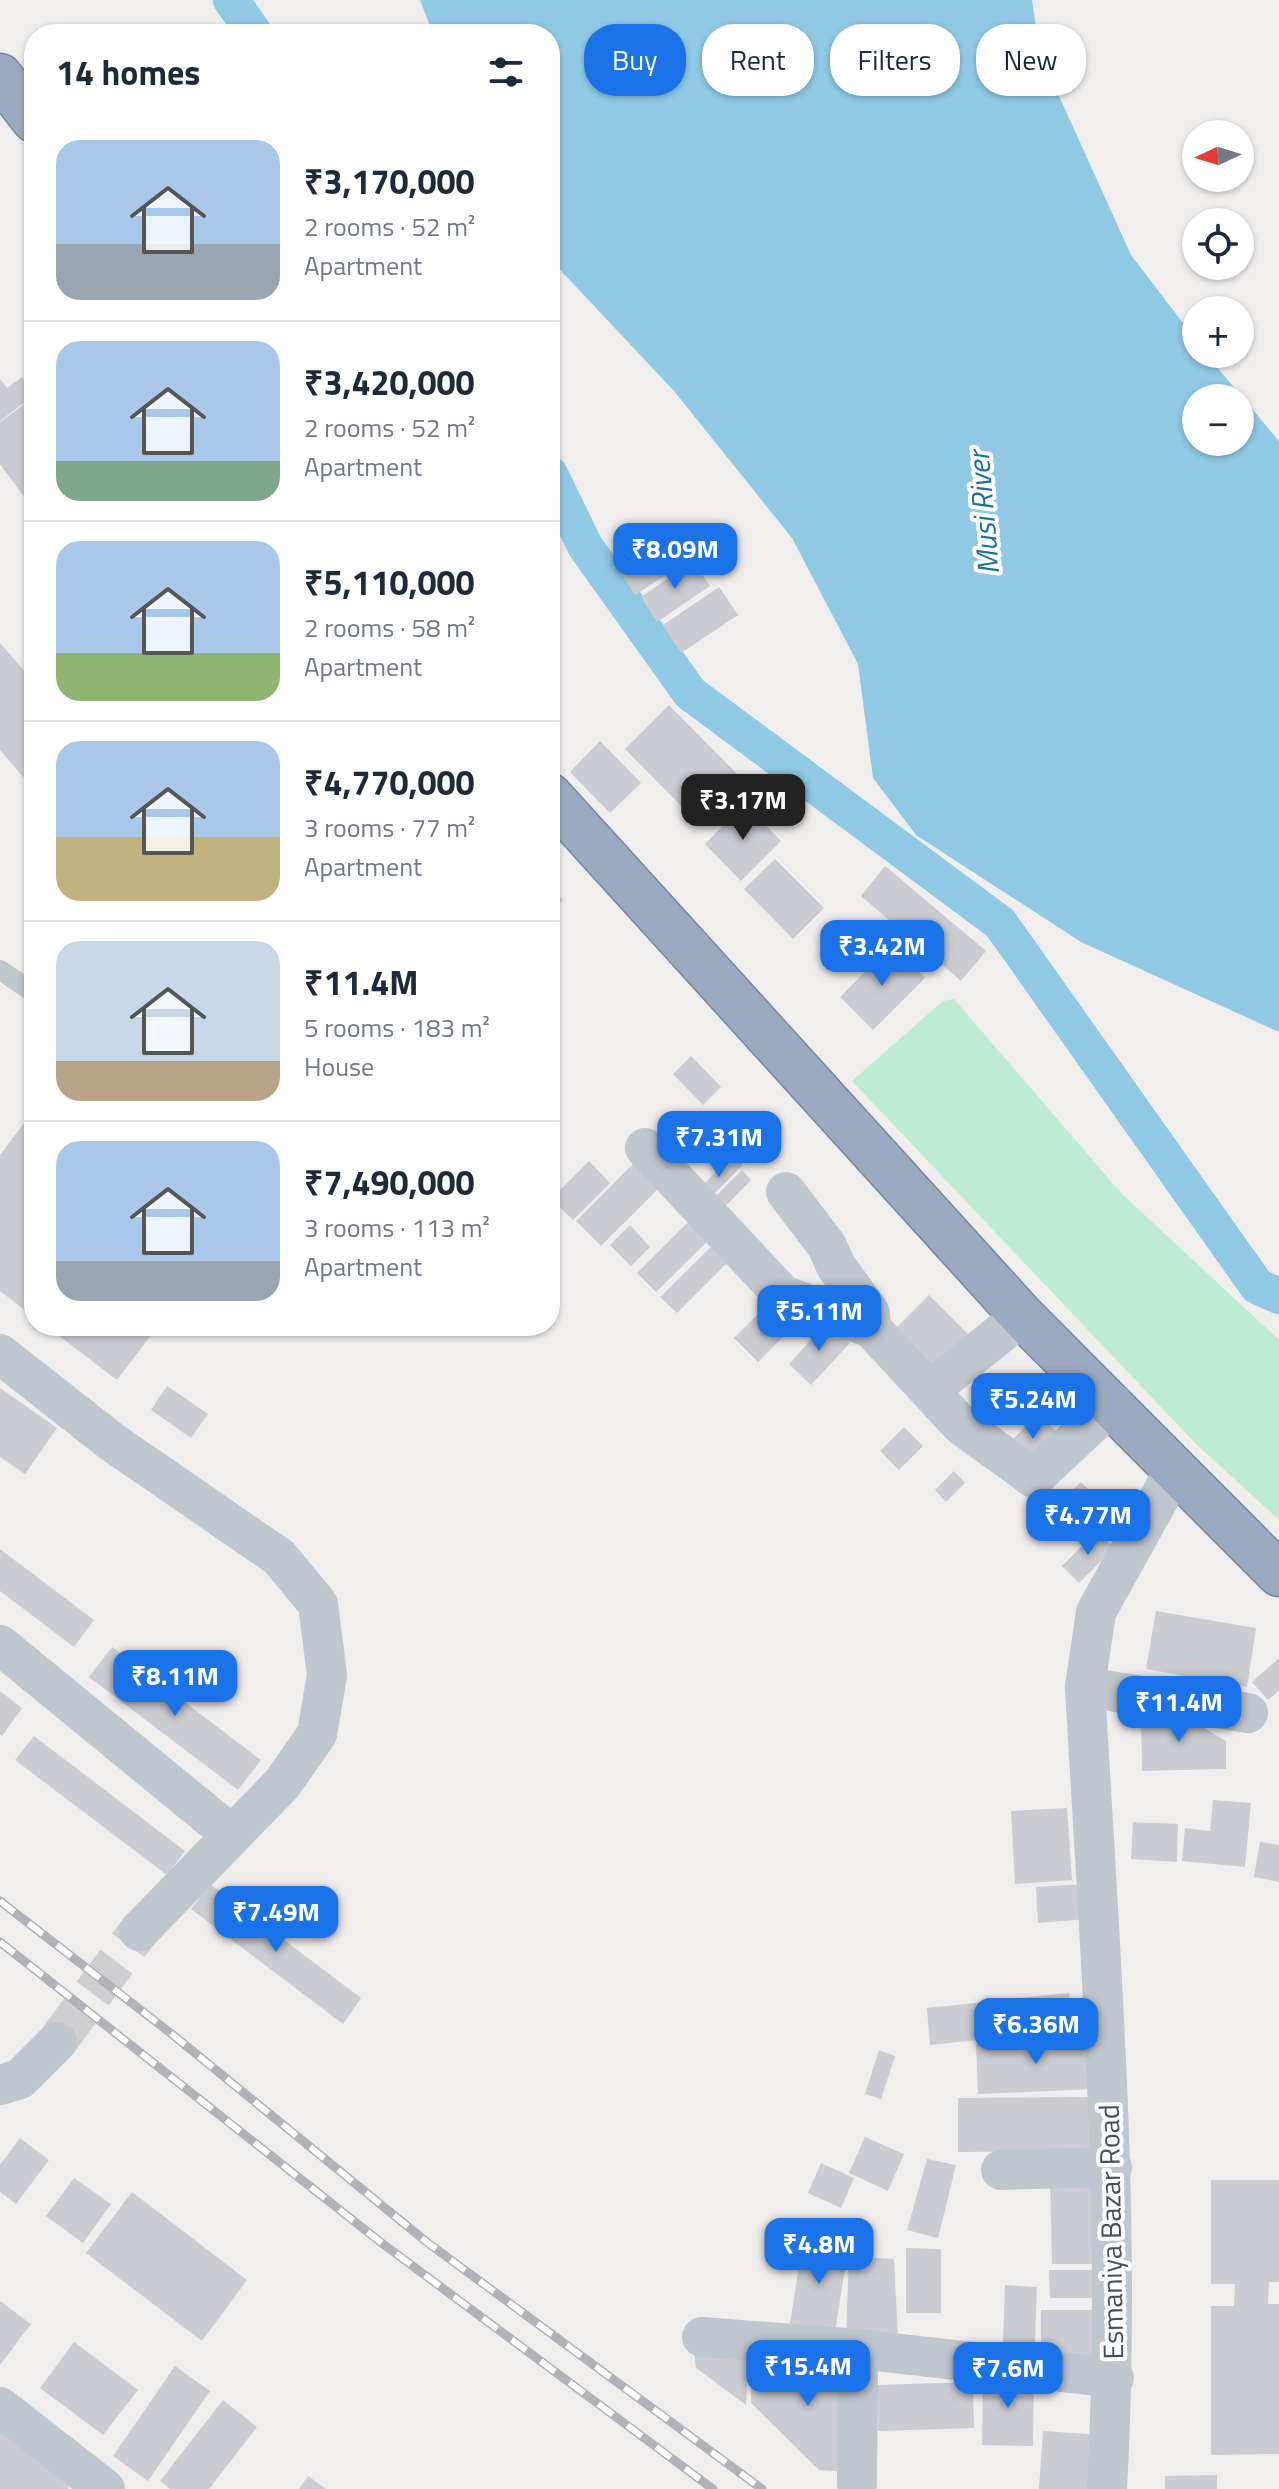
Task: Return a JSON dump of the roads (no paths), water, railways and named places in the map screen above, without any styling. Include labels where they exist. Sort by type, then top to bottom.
[{"type":"highway","points":[[0,76],[24,107]]},
{"type":"highway","points":[[560,807],[1022,1316],[1279,1574]]},
{"type":"street","points":[[645,1148],[783,1295],[871,1328],[961,1425],[1034,1478],[1113,1404]]},
{"type":"street","points":[[786,1192],[827,1246],[836,1266],[870,1313],[871,1328]]},
{"type":"street","points":[[929,1391],[1022,1316]]},
{"type":"street","points":[[0,1354],[112,1442],[279,1557],[318,1604],[327,1675],[317,1734],[282,1784],[139,1931]]},
{"type":"street","name":"Esmaniya Bazar Road","points":[[1107,2489],[1114,2378],[1112,2167],[1085,1687],[1096,1612],[1176,1468]]},
{"type":"street","points":[[0,1645],[232,1835]]},
{"type":"street","points":[[1085,1687],[1248,1713]]},
{"type":"street","points":[[0,2085],[20,2079],[57,2042]]},
{"type":"street","points":[[1001,2170],[1112,2167]]},
{"type":"street","points":[[702,2337],[858,2349],[1114,2378]]},
{"type":"street","points":[[857,2484],[858,2349]]},
{"type":"street","points":[[0,2407],[105,2489]]},
{"type":"lane","points":[[0,970],[24,986]]},
{"type":"water","name":"Musi River","points":[[420,0],[1032,0],[1036,24],[976,24],[976,96],[1059,96],[1131,255],[1182,322],[1182,368],[1218,368],[1231,384],[1182,384],[1182,456],[1254,456],[1254,411],[1279,441],[1279,1032],[1081,942],[916,835],[873,778],[858,664],[792,538],[674,391],[560,270],[560,24],[429,24]]},
{"type":"waterway","points":[[231,0],[248,24]]},
{"type":"waterway","points":[[560,495],[585,546],[690,693],[1000,923],[1257,1286],[1279,1296]]},
{"type":"tunnel","points":[[57,2042],[139,1931]]},
{"type":"railway","points":[[0,1901],[173,2035],[428,2243],[762,2489]]},
{"type":"railway","points":[[0,1942],[383,2244],[713,2489]]}]
